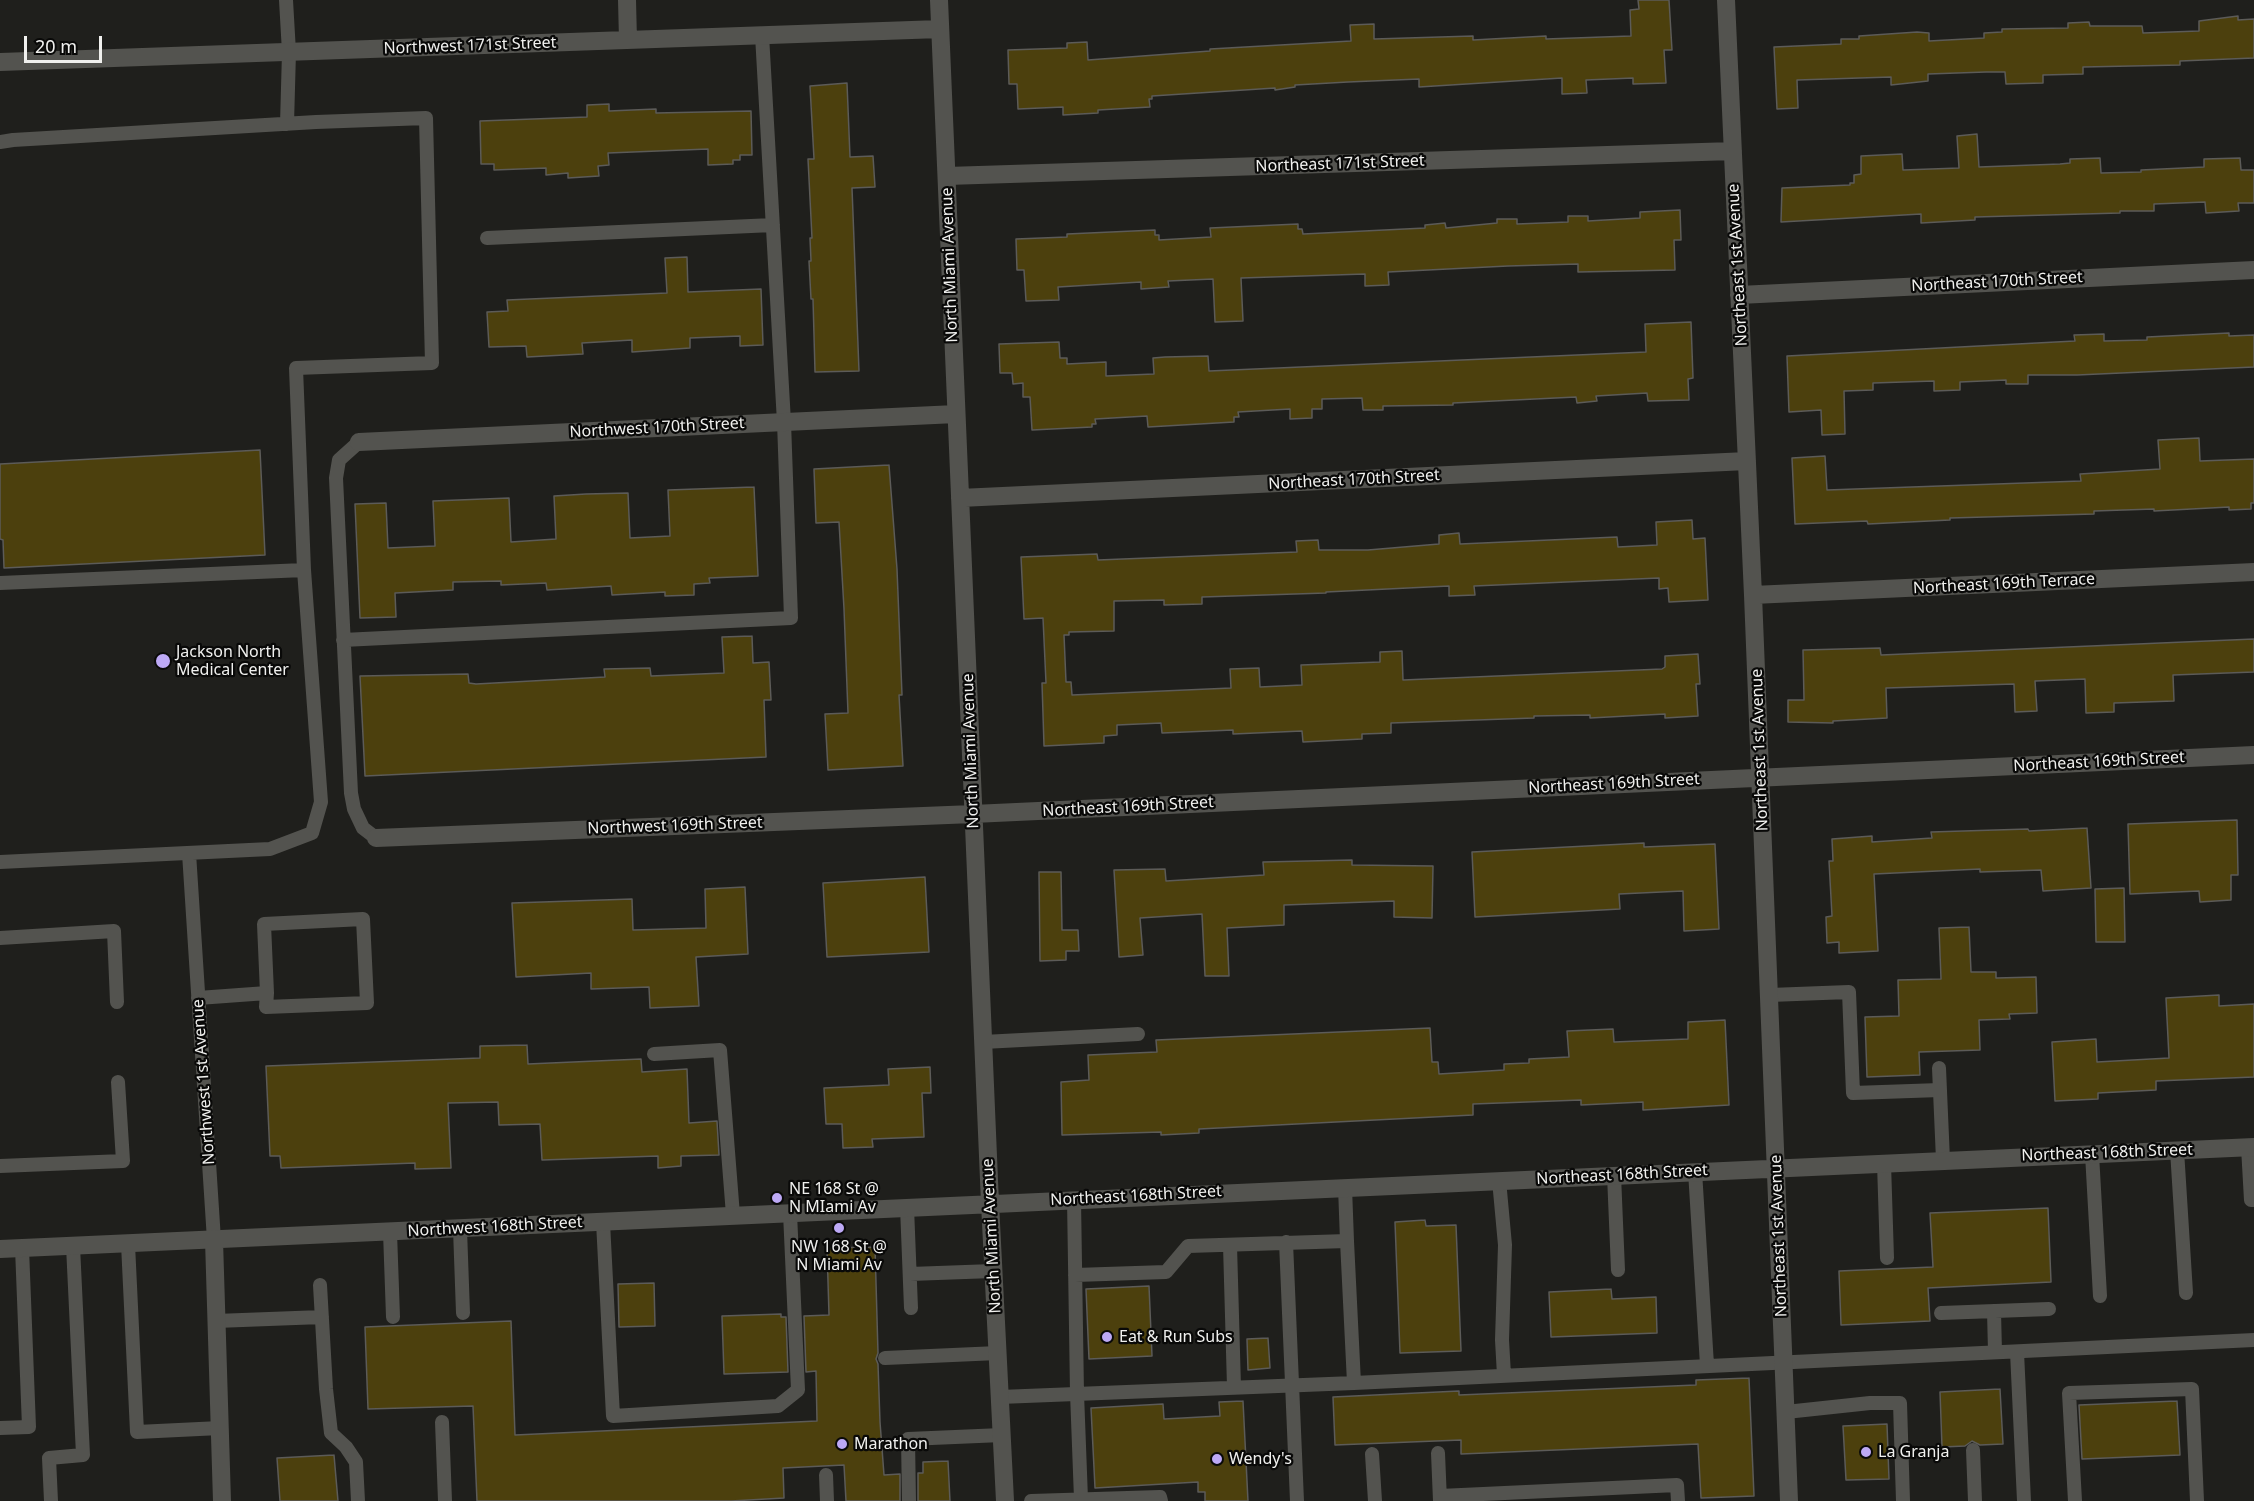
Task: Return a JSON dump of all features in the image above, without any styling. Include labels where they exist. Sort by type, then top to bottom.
[{"type":"street","points":[[627,0],[628,40]]},
{"type":"street","name":"North Miami Avenue","points":[[939,0],[990,1203],[1005,1501]]},
{"type":"street","name":"Northeast 1st Avenue","points":[[1726,0],[1761,776],[1789,1501]]},
{"type":"street","name":"Northwest 171st Street","points":[[0,62],[940,29]]},
{"type":"street","name":"Northeast 171st Street","points":[[946,176],[1733,151]]},
{"type":"street","name":"Northeast 170th Street","points":[[1739,295],[2254,270]]},
{"type":"street","name":"Northwest 170th Street","points":[[359,442],[956,414]]},
{"type":"street","name":"Northeast 170th Street","points":[[960,498],[1747,461]]},
{"type":"street","name":"Northeast 169th Terrace","points":[[1753,595],[2254,572]]},
{"type":"street","name":"Northeast 169th Street","points":[[974,814],[2254,755]]},
{"type":"street","name":"Northwest 169th Street","points":[[376,838],[974,814]]},
{"type":"street","name":"Northeast 168th Street","points":[[990,1203],[2251,1147]]},
{"type":"street","name":"Northwest 168th Street","points":[[0,1248],[128,1244],[990,1203]]},
{"type":"street","name":"Northwest 1st Avenue","points":[[214,1240],[222,1501]]},
{"type":"lane","points":[[286,0],[289,52],[287,124]]},
{"type":"lane","points":[[343,640],[791,618],[784,422],[762,35]]},
{"type":"lane","points":[[0,142],[287,124],[426,118],[432,363],[296,368],[304,570],[321,802],[312,833],[270,849],[0,862]]},
{"type":"lane","points":[[487,238],[773,225]]},
{"type":"lane","points":[[359,442],[339,460],[336,478],[351,793],[354,809],[363,828],[376,838]]},
{"type":"lane","points":[[0,583],[304,570]]},
{"type":"lane","name":"Northwest 1st Avenue","points":[[189,853],[214,1240]]},
{"type":"lane","points":[[363,919],[367,1003],[266,1007],[267,993],[264,924],[363,919]]},
{"type":"lane","points":[[0,938],[114,931],[117,1002]]},
{"type":"lane","points":[[1770,995],[1849,992],[1853,1093],[1940,1090]]},
{"type":"lane","points":[[198,998],[267,993]]},
{"type":"lane","points":[[983,1042],[1138,1034]]},
{"type":"lane","points":[[654,1054],[720,1050],[733,1215]]},
{"type":"lane","points":[[1939,1068],[1943,1160]]},
{"type":"lane","points":[[0,1166],[123,1161],[118,1082]]},
{"type":"lane","points":[[2251,1147],[2251,1200],[2254,1200]]},
{"type":"lane","points":[[2177,1150],[2186,1293]]},
{"type":"lane","points":[[2092,1154],[2100,1296]]},
{"type":"lane","points":[[1884,1163],[1887,1258]]},
{"type":"lane","points":[[1695,1171],[1707,1365]]},
{"type":"lane","points":[[1614,1175],[1618,1270]]},
{"type":"lane","points":[[1499,1180],[1505,1245],[1502,1340],[1504,1375]]},
{"type":"lane","points":[[1345,1187],[1354,1383]]},
{"type":"lane","points":[[1074,1199],[1081,1499]]},
{"type":"lane","points":[[907,1207],[911,1308]]},
{"type":"lane","points":[[603,1222],[613,1416],[778,1406],[798,1390],[790,1213]]},
{"type":"lane","points":[[460,1228],[463,1313]]},
{"type":"lane","points":[[390,1232],[393,1317]]},
{"type":"lane","points":[[1075,1275],[1166,1272],[1188,1246],[1347,1241]]},
{"type":"lane","points":[[1286,1242],[1297,1501]]},
{"type":"lane","points":[[128,1244],[137,1432],[219,1428]]},
{"type":"lane","points":[[1230,1245],[1234,1387]]},
{"type":"lane","points":[[51,1501],[49,1458],[83,1455],[73,1246]]},
{"type":"lane","points":[[0,1428],[29,1427],[22,1248]]},
{"type":"lane","points":[[910,1274],[993,1271]]},
{"type":"lane","points":[[320,1285],[331,1433],[346,1447],[356,1462],[358,1501]]},
{"type":"lane","points":[[1941,1313],[2049,1309]]},
{"type":"lane","points":[[1994,1311],[1995,1352]]},
{"type":"lane","points":[[216,1320],[322,1317]]},
{"type":"lane","points":[[1000,1396],[1354,1383],[2254,1340]]},
{"type":"lane","points":[[2018,1352],[2024,1501]]},
{"type":"lane","points":[[885,1358],[998,1353]]},
{"type":"lane","points":[[2075,1501],[2069,1394],[2192,1389],[2197,1501]]},
{"type":"lane","points":[[1786,1412],[1869,1403],[1900,1403],[1903,1501]]},
{"type":"lane","points":[[442,1422],[445,1501]]},
{"type":"lane","points":[[909,1501],[908,1439],[1002,1435]]},
{"type":"lane","points":[[1973,1450],[1975,1501]]},
{"type":"lane","points":[[1438,1453],[1440,1499],[1558,1496],[1677,1485],[1678,1501]]},
{"type":"lane","points":[[1372,1454],[1375,1501]]},
{"type":"lane","points":[[826,1475],[827,1501]]},
{"type":"lane","points":[[1031,1501],[1160,1497],[1161,1501]]},
{"type":"building","points":[[1638,0],[1669,0],[1672,50],[1664,50],[1666,83],[1633,84],[1633,78],[1586,80],[1587,93],[1562,94],[1562,78],[1419,87],[1419,79],[1348,82],[1295,85],[1295,87],[1275,90],[1275,88],[1152,96],[1152,99],[1149,99],[1150,107],[1063,115],[1063,107],[1018,109],[1017,84],[1009,84],[1008,50],[1067,48],[1067,43],[1087,42],[1088,60],[1210,51],[1210,49],[1351,41],[1350,25],[1374,24],[1374,39],[1473,36],[1473,40],[1546,36],[1546,39],[1631,36],[1630,10],[1639,9]]},
{"type":"building","points":[[2238,16],[2238,20],[2254,19],[2254,58],[2180,61],[2180,65],[2083,67],[2083,74],[2043,75],[2043,83],[2006,84],[2005,72],[1928,74],[1928,81],[1891,85],[1891,77],[1797,80],[1798,108],[1777,109],[1774,47],[1841,44],[1841,39],[1859,39],[1859,36],[1917,32],[1929,33],[1929,41],[1984,38],[1984,33],[2002,32],[2002,29],[2068,28],[2068,23],[2089,22],[2090,26],[2142,26],[2143,33],[2199,31],[2199,21]]},
{"type":"building","points":[[847,83],[850,157],[873,156],[875,187],[852,188],[859,371],[815,372],[813,299],[811,299],[809,261],[811,261],[810,238],[812,238],[808,159],[814,159],[810,86]]},
{"type":"building","points":[[609,104],[609,111],[656,109],[656,113],[751,111],[752,155],[740,155],[740,160],[733,160],[733,164],[708,165],[708,149],[608,153],[609,165],[598,166],[599,176],[568,178],[568,173],[546,175],[546,168],[494,170],[494,164],[481,164],[480,121],[587,117],[587,105]]},
{"type":"building","points":[[1977,134],[1979,167],[2060,164],[2070,163],[2070,159],[2100,158],[2101,173],[2141,172],[2141,170],[2204,167],[2204,159],[2240,158],[2241,170],[2254,170],[2254,203],[2238,203],[2239,211],[2206,213],[2205,202],[2154,204],[2154,211],[1975,217],[1975,220],[1921,223],[1921,214],[1781,222],[1782,188],[1850,185],[1854,183],[1854,175],[1861,174],[1861,156],[1902,154],[1903,170],[1959,168],[1957,136]]},
{"type":"building","points":[[1680,210],[1681,240],[1674,240],[1675,270],[1578,272],[1578,264],[1388,272],[1389,285],[1365,286],[1365,274],[1241,278],[1243,321],[1215,322],[1213,279],[1168,281],[1169,287],[1141,289],[1141,282],[1058,287],[1059,300],[1026,301],[1024,270],[1017,270],[1016,239],[1067,237],[1067,234],[1155,230],[1155,235],[1159,235],[1159,240],[1211,237],[1210,228],[1298,224],[1298,229],[1302,229],[1303,234],[1425,228],[1425,225],[1445,223],[1446,228],[1497,223],[1497,219],[1517,219],[1517,224],[1568,222],[1568,216],[1588,216],[1588,221],[1640,218],[1640,212]]},
{"type":"building","points":[[687,257],[688,292],[761,289],[763,345],[740,346],[740,336],[690,338],[690,348],[632,352],[632,340],[582,343],[583,354],[527,357],[526,346],[489,347],[487,312],[508,311],[507,300],[667,293],[665,258]]},
{"type":"building","points":[[1691,322],[1693,378],[1688,379],[1689,400],[1648,401],[1647,393],[1596,396],[1597,401],[1577,403],[1576,397],[1453,403],[1453,405],[1383,406],[1383,410],[1363,410],[1362,398],[1322,399],[1322,409],[1312,409],[1312,418],[1290,419],[1290,409],[1238,412],[1239,417],[1234,417],[1234,422],[1148,427],[1147,416],[1095,419],[1096,424],[1092,424],[1092,427],[1032,430],[1030,397],[1023,397],[1023,383],[1013,384],[1012,373],[1000,373],[999,344],[1059,342],[1060,358],[1067,358],[1067,364],[1106,362],[1106,376],[1154,374],[1153,358],[1165,357],[1208,356],[1209,371],[1646,352],[1645,324]]},
{"type":"building","points":[[2229,333],[2229,336],[2254,335],[2254,367],[2028,375],[2028,384],[2006,384],[2006,380],[1960,382],[1960,390],[1934,391],[1934,381],[1873,383],[1873,390],[1844,391],[1845,434],[1822,435],[1821,410],[1789,412],[1787,356],[2075,341],[2074,335],[2104,334],[2104,341]]},
{"type":"building","points":[[2199,438],[2200,461],[2254,459],[2254,503],[2251,503],[2251,509],[2229,510],[2229,507],[2154,511],[2154,509],[2094,511],[2094,514],[1950,518],[1950,520],[1868,524],[1867,521],[1795,524],[1792,458],[1825,456],[1827,490],[2081,481],[2080,474],[2160,469],[2158,440]]},
{"type":"building","points":[[260,450],[265,555],[4,568],[3,540],[0,539],[0,464]]},
{"type":"building","points":[[889,465],[897,569],[902,695],[899,695],[903,766],[828,770],[825,714],[848,713],[844,609],[839,522],[816,523],[814,469]]},
{"type":"building","points":[[754,487],[758,576],[709,578],[710,583],[694,584],[694,595],[665,596],[665,592],[612,595],[611,586],[547,590],[546,583],[501,585],[501,581],[453,582],[453,590],[395,593],[396,617],[360,618],[355,504],[386,503],[388,548],[435,546],[433,501],[509,498],[511,542],[556,539],[554,496],[628,493],[630,538],[670,536],[668,490]]},
{"type":"building","points":[[1692,520],[1693,539],[1705,538],[1708,600],[1669,602],[1668,588],[1659,589],[1659,578],[1474,586],[1475,595],[1449,596],[1449,586],[1202,597],[1202,604],[1164,605],[1164,600],[1114,601],[1114,631],[1069,632],[1069,635],[1064,635],[1066,682],[1071,682],[1072,695],[1231,688],[1230,669],[1259,668],[1260,687],[1302,685],[1301,665],[1380,662],[1380,652],[1402,651],[1403,680],[1662,669],[1665,667],[1665,656],[1698,654],[1700,684],[1696,684],[1698,716],[1665,718],[1665,714],[1590,718],[1590,715],[1534,716],[1534,718],[1391,723],[1391,733],[1362,734],[1362,739],[1303,742],[1302,731],[1233,734],[1233,730],[1162,733],[1161,723],[1117,725],[1117,735],[1104,736],[1104,743],[1044,746],[1042,683],[1046,683],[1043,618],[1024,619],[1021,557],[1097,554],[1098,560],[1297,552],[1296,541],[1318,540],[1319,550],[1368,550],[1439,544],[1439,535],[1459,533],[1460,544],[1617,537],[1618,547],[1657,545],[1656,522]]},
{"type":"building","points":[[752,636],[753,663],[769,662],[771,700],[764,700],[766,757],[365,776],[360,676],[468,674],[469,683],[476,684],[605,677],[604,669],[650,668],[651,676],[724,673],[722,637]]},
{"type":"building","points":[[2254,639],[2254,672],[2173,675],[2174,701],[2114,703],[2114,712],[2086,713],[2085,679],[2035,681],[2037,711],[2015,712],[2014,684],[1886,688],[1887,718],[1833,721],[1833,723],[1788,722],[1788,700],[1804,700],[1803,650],[1880,648],[1881,655]]},
{"type":"building","points":[[2237,820],[2238,875],[2231,875],[2231,900],[2200,902],[2199,891],[2130,894],[2128,824]]},
{"type":"building","points":[[2087,828],[2091,888],[2043,891],[2041,870],[1980,872],[1980,869],[1874,874],[1878,951],[1839,953],[1839,942],[1827,943],[1826,917],[1832,916],[1829,861],[1833,861],[1832,839],[1872,836],[1872,842],[1932,838],[1931,832]]},
{"type":"building","points":[[1644,843],[1644,847],[1715,844],[1719,929],[1684,931],[1683,891],[1619,894],[1620,909],[1475,917],[1472,852]]},
{"type":"building","points":[[1352,860],[1352,865],[1433,866],[1432,918],[1394,917],[1394,901],[1284,905],[1284,925],[1227,928],[1229,976],[1205,976],[1202,914],[1140,918],[1143,955],[1119,957],[1114,870],[1165,869],[1166,881],[1264,875],[1263,862]]},
{"type":"building","points":[[1039,872],[1061,872],[1062,930],[1078,930],[1079,951],[1066,951],[1066,960],[1040,961]]},
{"type":"building","points":[[925,877],[929,952],[827,957],[823,883]]},
{"type":"building","points":[[745,887],[748,954],[696,957],[699,1006],[650,1008],[649,987],[591,989],[591,973],[516,977],[512,903],[632,899],[633,930],[706,928],[705,889]]},
{"type":"building","points":[[2124,888],[2125,942],[2096,942],[2095,889]]},
{"type":"building","points":[[1969,927],[1971,972],[1996,972],[1996,978],[2036,977],[2037,1013],[2009,1014],[2010,1019],[1979,1020],[1980,1050],[1919,1052],[1920,1075],[1867,1077],[1865,1017],[1899,1016],[1898,980],[1941,979],[1939,928]]},
{"type":"building","points":[[2219,995],[2219,1006],[2254,1004],[2254,1077],[2156,1081],[2156,1090],[2098,1093],[2098,1099],[2055,1101],[2052,1042],[2096,1039],[2097,1062],[2169,1058],[2166,998]]},
{"type":"building","points":[[1725,1020],[1729,1105],[1643,1110],[1643,1102],[1581,1105],[1581,1100],[1473,1104],[1473,1115],[1199,1129],[1199,1133],[1161,1135],[1161,1132],[1062,1135],[1061,1082],[1089,1080],[1088,1055],[1157,1052],[1156,1040],[1430,1028],[1432,1062],[1438,1062],[1439,1074],[1504,1070],[1504,1064],[1529,1063],[1529,1059],[1569,1057],[1567,1031],[1613,1029],[1614,1042],[1688,1039],[1688,1022]]},
{"type":"building","points":[[527,1045],[528,1064],[641,1059],[642,1072],[687,1069],[689,1123],[717,1121],[719,1155],[681,1156],[681,1166],[658,1168],[658,1156],[542,1160],[540,1124],[499,1125],[498,1102],[448,1103],[451,1168],[415,1169],[415,1163],[281,1168],[280,1156],[270,1156],[266,1066],[480,1058],[480,1046]]},
{"type":"building","points":[[930,1067],[931,1093],[922,1093],[924,1137],[872,1139],[873,1147],[843,1148],[842,1124],[826,1124],[824,1088],[889,1085],[888,1069]]},
{"type":"building","points":[[2048,1208],[2051,1282],[1928,1288],[1930,1321],[1841,1325],[1839,1271],[1933,1267],[1930,1213]]},
{"type":"building","points":[[1425,1220],[1426,1226],[1456,1225],[1461,1351],[1400,1353],[1395,1222]]},
{"type":"building","points":[[875,1247],[878,1353],[876,1359],[884,1475],[900,1474],[900,1501],[846,1501],[844,1465],[783,1468],[784,1498],[731,1501],[477,1501],[473,1406],[368,1409],[365,1327],[511,1321],[515,1435],[817,1421],[816,1371],[806,1372],[804,1316],[829,1315],[827,1248]]},
{"type":"building","points":[[654,1283],[655,1326],[619,1327],[618,1284]]},
{"type":"building","points":[[1149,1286],[1152,1356],[1089,1359],[1086,1289]]},
{"type":"building","points":[[1611,1289],[1612,1299],[1656,1297],[1657,1333],[1551,1337],[1549,1292]]},
{"type":"building","points":[[781,1314],[781,1317],[786,1317],[788,1372],[724,1374],[722,1316]]},
{"type":"building","points":[[1268,1338],[1270,1368],[1248,1370],[1247,1339]]},
{"type":"building","points":[[1749,1378],[1754,1496],[1701,1498],[1698,1444],[1461,1454],[1461,1440],[1335,1445],[1333,1397],[1459,1391],[1459,1395],[1696,1385],[1696,1380]]},
{"type":"building","points":[[2000,1389],[2003,1444],[1980,1445],[1972,1441],[1965,1446],[1942,1447],[1940,1392]]},
{"type":"building","points":[[1243,1401],[1248,1501],[1205,1501],[1205,1492],[1198,1492],[1198,1482],[1095,1488],[1091,1408],[1163,1404],[1164,1419],[1220,1416],[1219,1402]]},
{"type":"building","points":[[2177,1401],[2180,1455],[2082,1459],[2079,1405]]},
{"type":"building","name":"La Granja","points":[[1887,1424],[1889,1479],[1846,1480],[1843,1426]]},
{"type":"building","points":[[334,1455],[338,1501],[280,1501],[277,1458]]},
{"type":"building","points":[[948,1461],[950,1501],[918,1501],[918,1473],[923,1473],[923,1462]]},
{"type":"place","name":"Jackson North Medical Center","points":[[163,661]]},
{"type":"place","name":"NE 168 St @ N MIami Av","points":[[777,1198]]},
{"type":"place","name":"NW 168 St @ N Miami Av","points":[[839,1228]]},
{"type":"place","name":"Eat & Run Subs","points":[[1107,1337]]},
{"type":"place","name":"Marathon","points":[[842,1444]]},
{"type":"place","name":"La Granja","points":[[1866,1452]]},
{"type":"place","name":"Wendy's","points":[[1217,1459]]}]
